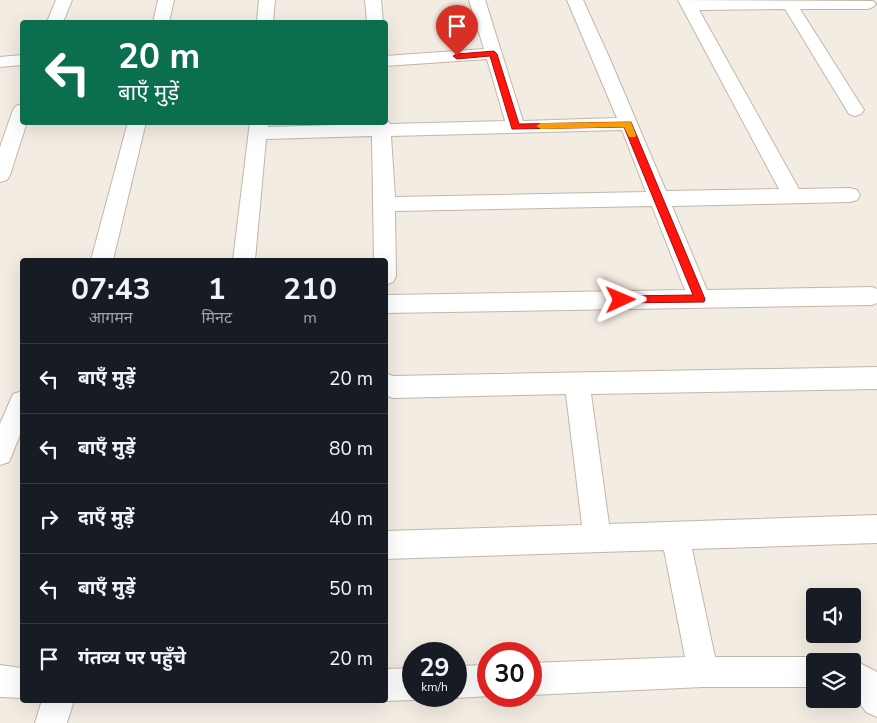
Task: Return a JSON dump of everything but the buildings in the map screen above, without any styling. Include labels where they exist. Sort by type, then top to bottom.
[{"type":"street","points":[[56,20],[64,0]]},
{"type":"street","points":[[161,20],[166,0]]},
{"type":"street","points":[[265,20],[267,0]]},
{"type":"street","points":[[373,0],[374,20]]},
{"type":"street","points":[[478,0],[516,127]]},
{"type":"street","points":[[575,0],[601,57],[700,299]]},
{"type":"street","points":[[793,196],[688,3],[868,4]]},
{"type":"street","points":[[790,5],[855,110]]},
{"type":"street","points":[[388,62],[494,54]]},
{"type":"street","points":[[0,62],[20,60]]},
{"type":"street","points":[[0,175],[7,135],[20,113]]},
{"type":"street","points":[[244,258],[259,128],[381,126],[516,127],[628,124]]},
{"type":"street","points":[[103,258],[136,125]]},
{"type":"street","points":[[381,126],[385,204],[385,258]]},
{"type":"street","points":[[385,204],[850,195]]},
{"type":"street","points":[[388,304],[872,296]]},
{"type":"street","points":[[388,385],[393,387],[877,378]]},
{"type":"street","points":[[578,383],[597,538]]},
{"type":"street","points":[[0,454],[20,407]]},
{"type":"street","points":[[388,545],[877,529]]},
{"type":"street","points":[[675,536],[702,672]]},
{"type":"street","points":[[542,679],[702,672],[806,672]]},
{"type":"street","points":[[861,680],[866,683],[877,701]]},
{"type":"street","points":[[0,681],[20,683]]},
{"type":"street","points":[[388,685],[402,684]]},
{"type":"street","points":[[51,723],[57,703]]},
{"type":"slow traffic","points":[[541,126],[628,124],[632,135]]},
{"type":"route","points":[[457,56],[494,54],[516,127],[628,124],[700,299],[621,300]]}]
